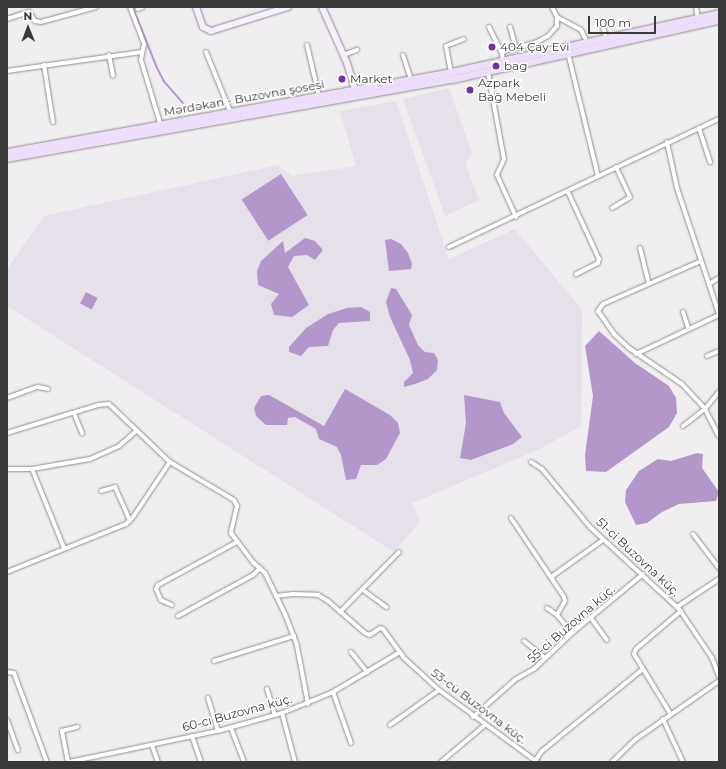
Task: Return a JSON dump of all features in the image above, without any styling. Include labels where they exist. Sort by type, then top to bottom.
[{"type":"main road","name":"Mərdəkan - Buzovna şosesi","points":[[7,152],[160,123],[411,80],[451,72],[502,58],[587,43],[719,13]]},
{"type":"main road","points":[[7,158],[488,72],[719,20]]},
{"type":"street","points":[[27,7],[35,21],[41,22],[96,7]]},
{"type":"street","points":[[130,7],[144,44],[141,60],[160,123]]},
{"type":"street","points":[[138,9],[143,7]]},
{"type":"street","points":[[196,7],[203,27],[211,31],[288,7]]},
{"type":"street","points":[[322,7],[343,55],[354,90]]},
{"type":"street","points":[[489,27],[502,58],[516,48],[548,36],[557,26],[557,17],[552,7]]},
{"type":"street","points":[[696,7],[698,18]]},
{"type":"street","points":[[7,19],[29,12]]},
{"type":"street","points":[[557,17],[581,30],[587,43]]},
{"type":"street","points":[[602,23],[606,38]]},
{"type":"street","points":[[510,27],[516,48]]},
{"type":"street","points":[[451,72],[446,46],[464,39]]},
{"type":"street","points":[[307,45],[319,96]]},
{"type":"street","points":[[343,55],[357,50]]},
{"type":"street","points":[[7,70],[110,55],[142,52]]},
{"type":"street","points":[[206,52],[230,111]]},
{"type":"street","points":[[568,53],[598,176]]},
{"type":"street","points":[[110,55],[114,76]]},
{"type":"street","points":[[403,55],[411,80]]},
{"type":"street","points":[[44,65],[53,122]]},
{"type":"street","points":[[488,72],[504,159],[496,176],[516,217]]},
{"type":"street","points":[[449,247],[516,217],[667,142],[719,118]]},
{"type":"street","points":[[699,128],[710,162]]},
{"type":"street","points":[[636,354],[688,327],[719,314],[675,179],[667,142]]},
{"type":"street","points":[[612,208],[630,197],[616,167]]},
{"type":"street","points":[[568,192],[599,259],[598,263],[576,274]]},
{"type":"street","points":[[640,248],[649,283]]},
{"type":"street","points":[[701,261],[649,283],[598,308],[614,334],[636,354],[658,370],[677,379],[705,409],[719,436]]},
{"type":"street","points":[[709,284],[719,278]]},
{"type":"street","points":[[683,312],[688,327]]},
{"type":"street","points":[[707,356],[719,351]]},
{"type":"street","points":[[7,398],[38,387],[48,389]]},
{"type":"street","points":[[683,426],[705,409],[719,392]]},
{"type":"street","points":[[7,433],[98,405],[108,404],[170,462],[235,502],[236,509],[231,530],[237,542],[266,575],[294,636],[308,704]]},
{"type":"street","points":[[74,413],[82,433]]},
{"type":"street","points":[[7,469],[32,469],[90,459],[119,446],[136,431]]},
{"type":"street","points":[[7,572],[130,521],[170,462]]},
{"type":"street","name":"51-ci Buzovna küç.","points":[[531,462],[542,469],[603,540],[643,574],[681,611],[712,658],[719,676]]},
{"type":"street","points":[[32,469],[64,548]]},
{"type":"street","points":[[101,491],[115,487],[130,521]]},
{"type":"street","points":[[511,518],[565,599],[557,615]]},
{"type":"street","points":[[694,534],[719,568]]},
{"type":"street","points":[[551,577],[603,540]]},
{"type":"street","points":[[172,605],[161,600],[156,589],[158,585],[237,542]]},
{"type":"street","points":[[340,612],[399,552]]},
{"type":"street","points":[[178,616],[253,576],[260,568]]},
{"type":"street","name":"55-ci Buzovna küç.","points":[[473,717],[516,679],[531,671],[572,633],[643,574]]},
{"type":"street","points":[[677,607],[719,579]]},
{"type":"street","points":[[363,590],[386,608]]},
{"type":"street","name":"53-cü Buzovna küç.","points":[[276,596],[293,594],[318,595],[367,634],[383,629],[400,652],[439,690],[473,717],[536,761]]},
{"type":"street","points":[[548,608],[557,615],[572,633]]},
{"type":"street","points":[[670,713],[635,656],[636,649],[681,611]]},
{"type":"street","points":[[591,618],[607,640]]},
{"type":"street","points":[[214,661],[294,636]]},
{"type":"street","points":[[524,641],[545,658]]},
{"type":"street","points":[[351,652],[367,672]]},
{"type":"street","name":"60-cı Buzovna küç.","points":[[68,762],[83,761],[218,731],[282,713],[308,704],[333,692],[400,652]]},
{"type":"street","points":[[536,761],[542,751],[643,669]]},
{"type":"street","points":[[7,672],[14,672],[47,762]]},
{"type":"street","points":[[612,762],[636,738],[670,713],[719,682]]},
{"type":"street","points":[[267,689],[275,715]]},
{"type":"street","points":[[390,725],[439,690]]},
{"type":"street","points":[[333,692],[351,744]]},
{"type":"street","points":[[208,698],[218,731]]},
{"type":"street","points":[[282,713],[295,762]]},
{"type":"street","points":[[663,719],[683,762]]},
{"type":"street","points":[[7,720],[18,750]]},
{"type":"street","points":[[441,762],[485,725]]},
{"type":"street","points":[[68,762],[62,731],[77,727]]},
{"type":"street","points":[[231,728],[244,762]]},
{"type":"street","points":[[192,736],[201,762]]},
{"type":"street","points":[[152,745],[158,762]]},
{"type":"shaded area","points":[[449,88],[472,154],[465,162],[479,200],[445,216],[403,99]]},
{"type":"shaded area","points":[[396,101],[449,259],[515,229],[582,310],[581,426],[538,450],[412,503],[420,522],[394,552],[7,306],[7,269],[44,216],[278,165],[292,176],[356,166],[340,111]]},
{"type":"shaded area","points":[[281,174],[308,215],[268,241],[242,200]]},
{"type":"shaded area","points":[[305,238],[315,241],[323,250],[315,260],[307,255],[294,256],[288,267],[309,305],[292,317],[274,315],[271,304],[279,294],[258,285],[257,271],[261,261],[283,241],[285,253]]},
{"type":"shaded area","points":[[391,239],[401,244],[408,253],[412,264],[411,269],[389,271],[385,240]]},
{"type":"shaded area","points":[[391,288],[396,289],[412,315],[409,325],[418,345],[425,352],[434,353],[438,360],[437,370],[428,379],[404,387],[404,382],[413,373],[410,360],[390,317],[386,302]]},
{"type":"shaded area","points":[[86,292],[98,298],[92,309],[80,304]]},
{"type":"shaded area","points":[[361,307],[370,312],[370,321],[339,323],[333,330],[328,346],[309,347],[301,356],[289,352],[289,347],[306,328],[328,314],[347,308]]},
{"type":"shaded area","points":[[599,331],[635,363],[669,386],[676,398],[677,413],[669,427],[606,472],[586,471],[585,455],[593,396],[585,346]]},
{"type":"shaded area","points":[[345,389],[390,415],[398,423],[400,433],[386,459],[377,465],[361,465],[356,479],[346,480],[341,455],[337,447],[319,439],[316,429],[295,417],[288,418],[287,425],[266,425],[256,416],[254,408],[261,396],[269,395],[324,426]]},
{"type":"shaded area","points":[[464,395],[500,402],[504,413],[522,437],[513,444],[471,460],[460,458],[466,423]]},
{"type":"shaded area","points":[[697,453],[703,454],[702,468],[719,492],[716,501],[679,504],[662,512],[647,523],[636,525],[625,502],[626,490],[639,471],[658,459],[671,461]]},
{"type":"waterway","points":[[133,7],[164,81],[183,103]]},
{"type":"place","name":"404 Çay Evi","points":[[492,47]]},
{"type":"place","name":"bag","points":[[496,66]]},
{"type":"place","name":"Market","points":[[342,79]]},
{"type":"place","name":"Azpark Bağ Mebeli","points":[[470,90]]}]
